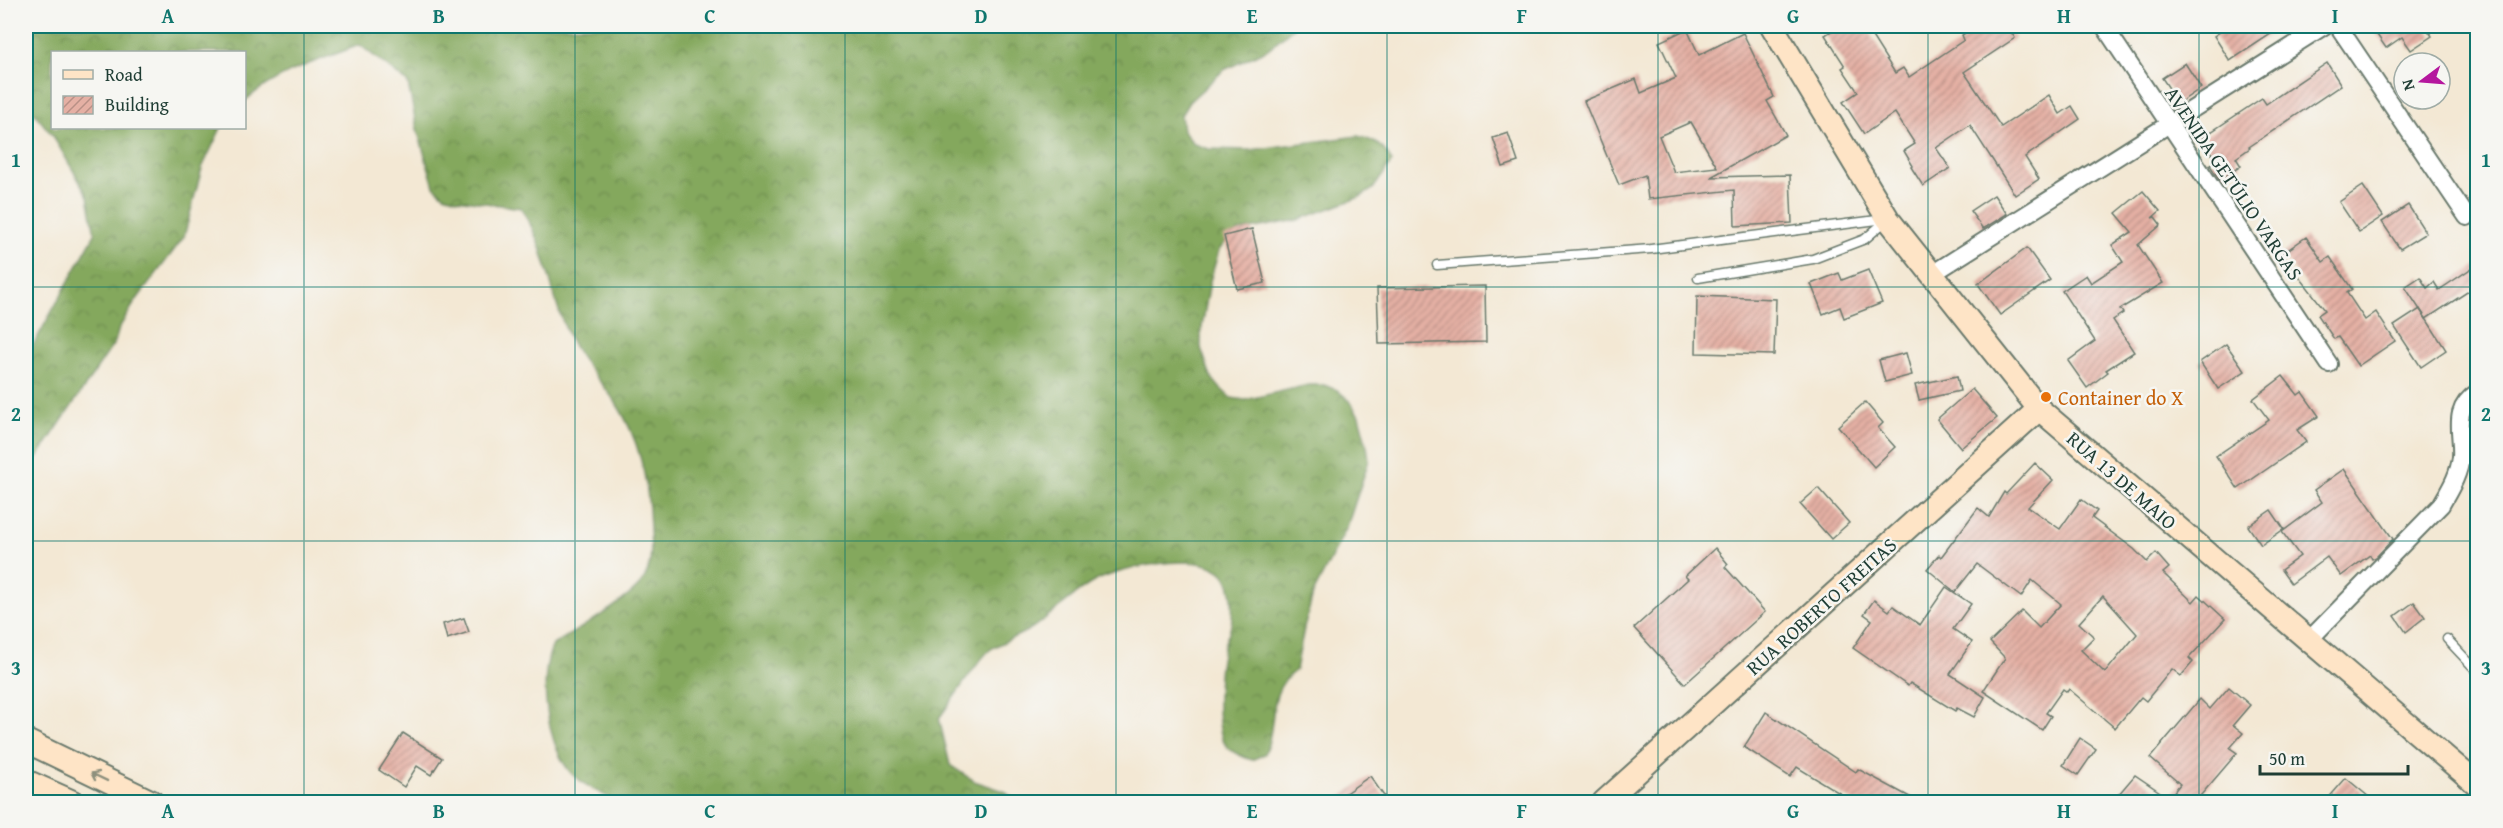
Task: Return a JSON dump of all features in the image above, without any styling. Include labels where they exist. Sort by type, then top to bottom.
[{"type":"main road","name":"RUA 13 DE MAIO","points":[[1772,26],[1888,219],[2039,409],[2476,782]]},
{"type":"main road","name":"RUA ROBERTO FREITAS","points":[[1604,802],[2039,409]]},
{"type":"main road","points":[[26,741],[152,802]]},
{"type":"main road","points":[[26,781],[73,802]]},
{"type":"street","name":"AVENIDA GETÚLIO VARGAS","points":[[2104,26],[2329,364]]},
{"type":"street","points":[[1932,274],[2324,26]]},
{"type":"street","points":[[2338,26],[2467,217]]},
{"type":"street","points":[[2309,640],[2441,505],[2456,478],[2461,456],[2458,427],[2465,404],[2478,392]]},
{"type":"lane","points":[[1437,265],[1651,249],[1888,219]]},
{"type":"lane","points":[[1698,278],[1813,259],[1865,238],[1888,219]]},
{"type":"lane","points":[[2447,639],[2478,672]]},
{"type":"green space","points":[[26,26],[1295,26],[1268,49],[1224,70],[1189,102],[1181,115],[1183,131],[1194,144],[1209,149],[1250,150],[1358,136],[1378,145],[1392,162],[1373,189],[1360,197],[1298,220],[1239,231],[1219,250],[1210,281],[1201,333],[1201,348],[1211,377],[1220,388],[1231,398],[1245,400],[1308,385],[1324,385],[1337,390],[1350,401],[1359,416],[1369,460],[1347,527],[1313,594],[1296,670],[1286,679],[1276,698],[1265,754],[1252,760],[1233,752],[1225,744],[1219,725],[1220,670],[1232,618],[1231,592],[1226,577],[1209,566],[1175,562],[1136,568],[1102,578],[1082,589],[1032,628],[991,649],[972,671],[939,718],[950,765],[974,781],[1004,791],[1017,802],[617,802],[579,780],[565,764],[551,732],[545,693],[546,675],[553,645],[625,598],[646,576],[651,543],[648,496],[642,463],[632,432],[616,403],[575,348],[560,314],[538,242],[521,208],[457,199],[444,195],[434,186],[417,129],[408,83],[360,45],[285,74],[246,100],[246,51],[51,51],[51,129],[221,129],[202,168],[184,237],[135,302],[119,328],[115,342],[26,474],[26,358],[95,234],[88,196],[53,136],[26,103]]},
{"type":"building","points":[[1839,26],[1885,26],[1871,35],[1895,73],[1903,68],[1909,77],[1964,40],[1962,35],[1976,26],[2007,26],[2015,38],[1964,72],[2001,127],[2049,95],[2060,114],[2072,106],[2080,119],[2025,157],[2039,179],[2015,195],[1970,125],[1936,148],[1950,168],[1923,186],[1904,151],[1915,144],[1895,113],[1864,134],[1843,102],[1858,92],[1842,68],[1845,66],[1825,35]]},
{"type":"building","points":[[2229,26],[2283,26],[2230,61],[2214,36]]},
{"type":"building","points":[[2371,26],[2425,26],[2432,36],[2411,50],[2402,37],[2386,48]]},
{"type":"building","points":[[1687,29],[1699,55],[1743,33],[1774,97],[1767,101],[1786,135],[1711,177],[1790,175],[1792,223],[1735,226],[1734,190],[1648,199],[1645,175],[1619,185],[1584,101],[1636,79],[1641,93],[1676,78],[1659,42]],"holes":[[[1691,122],[1717,167],[1674,172],[1659,136]]]},
{"type":"building","points":[[2185,63],[2201,88],[2179,103],[2162,78]]},
{"type":"building","points":[[2327,63],[2341,85],[2249,147],[2236,158],[2241,166],[2219,180],[2210,165],[2216,160],[2202,138],[2262,98],[2266,104]]},
{"type":"building","points":[[1508,133],[1518,162],[1503,167],[1493,138]]},
{"type":"building","points":[[2363,186],[2383,216],[2359,232],[2339,202]]},
{"type":"building","points":[[2143,191],[2160,211],[2152,218],[2155,217],[2161,225],[2138,245],[2163,283],[2120,309],[2123,313],[2113,320],[2134,352],[2106,370],[2108,372],[2087,388],[2068,361],[2095,341],[2062,291],[2086,275],[2091,283],[2123,262],[2112,245],[2132,232],[2116,213]]},
{"type":"building","points":[[1994,195],[2007,214],[1983,229],[1970,211]]},
{"type":"building","points":[[2408,205],[2426,233],[2400,249],[2382,222]]},
{"type":"building","points":[[1252,229],[1265,283],[1237,289],[1224,236]]},
{"type":"building","points":[[2306,237],[2323,262],[2330,257],[2352,289],[2347,293],[2365,320],[2376,312],[2395,341],[2358,366],[2338,337],[2334,339],[2318,315],[2325,310],[2282,254]]},
{"type":"building","points":[[2027,248],[2050,280],[2000,315],[1978,284]]},
{"type":"building","points":[[2478,264],[2478,285],[2426,319],[2405,287],[2420,277],[2427,288],[2434,282],[2439,290]]},
{"type":"building","points":[[1868,270],[1882,303],[1844,318],[1840,307],[1823,314],[1811,284],[1839,273],[1842,280]]},
{"type":"building","points":[[1485,286],[1486,342],[1379,344],[1377,288]]},
{"type":"building","points":[[1697,296],[1776,299],[1774,355],[1696,353]]},
{"type":"building","points":[[2420,309],[2446,350],[2421,367],[2394,326]]},
{"type":"building","points":[[2226,344],[2245,371],[2218,389],[2200,362]]},
{"type":"building","points":[[1906,353],[1912,375],[1885,382],[1879,360]]},
{"type":"building","points":[[1957,376],[1960,391],[1919,400],[1915,385]]},
{"type":"building","points":[[2283,376],[2298,395],[2302,392],[2319,416],[2297,430],[2306,442],[2238,489],[2216,456],[2269,420],[2253,399]]},
{"type":"building","points":[[1972,389],[1997,418],[1961,448],[1937,419]]},
{"type":"building","points":[[1865,402],[1883,423],[1878,428],[1895,447],[1874,467],[1838,426]]},
{"type":"building","points":[[2035,463],[2053,480],[2028,507],[2060,529],[2081,499],[2097,511],[2092,518],[2134,549],[2147,562],[2156,553],[2169,568],[2163,573],[2193,602],[2199,595],[2225,619],[2189,658],[2193,662],[2181,676],[2172,669],[2146,701],[2141,697],[2115,728],[2069,689],[2067,692],[2063,689],[2046,713],[2051,716],[2042,730],[1983,691],[2005,658],[1990,642],[2022,611],[2039,628],[2061,604],[2032,580],[2021,597],[1977,564],[1955,592],[1927,569],[1939,555],[1941,557],[1978,508],[1989,517],[2004,492],[2006,494]],"holes":[[[2103,596],[2137,634],[2105,673],[2081,650],[2094,637],[2079,623]]]},
{"type":"building","points":[[2344,469],[2393,539],[2376,557],[2372,559],[2370,555],[2341,576],[2327,557],[2291,584],[2281,570],[2300,556],[2282,532],[2322,502],[2314,490]]},
{"type":"building","points":[[1818,488],[1849,523],[1831,539],[1800,504]]},
{"type":"building","points":[[2271,510],[2284,529],[2261,545],[2248,526]]},
{"type":"building","points":[[1715,548],[1728,564],[1725,567],[1765,612],[1685,684],[1634,628],[1688,579],[1685,576]]},
{"type":"building","points":[[1946,587],[1971,604],[1953,629],[1972,642],[1950,674],[1985,697],[1974,717],[1957,708],[1955,711],[1910,683],[1908,686],[1853,648],[1872,620],[1864,614],[1874,600],[1889,611],[1893,606],[1920,625]]},
{"type":"building","points":[[2414,602],[2425,617],[2406,632],[2395,616]]},
{"type":"building","points":[[464,618],[469,632],[447,639],[443,624]]},
{"type":"building","points":[[2229,687],[2250,705],[2233,725],[2243,733],[2230,748],[2237,753],[2195,802],[2112,802],[2135,775],[2169,798],[2180,784],[2150,758],[2200,699],[2210,709]]},
{"type":"building","points":[[1766,712],[1856,772],[1858,769],[1919,802],[1854,802],[1797,767],[1790,777],[1744,747]]},
{"type":"building","points":[[403,733],[442,758],[431,775],[417,766],[404,787],[379,770]]},
{"type":"building","points":[[2080,738],[2096,749],[2078,775],[2063,765]]},
{"type":"building","points":[[1370,776],[1388,802],[1333,802]]},
{"type":"building","points":[[2346,778],[2375,802],[2325,802]]},
{"type":"place","name":"Container do X","points":[[2046,397]]}]
